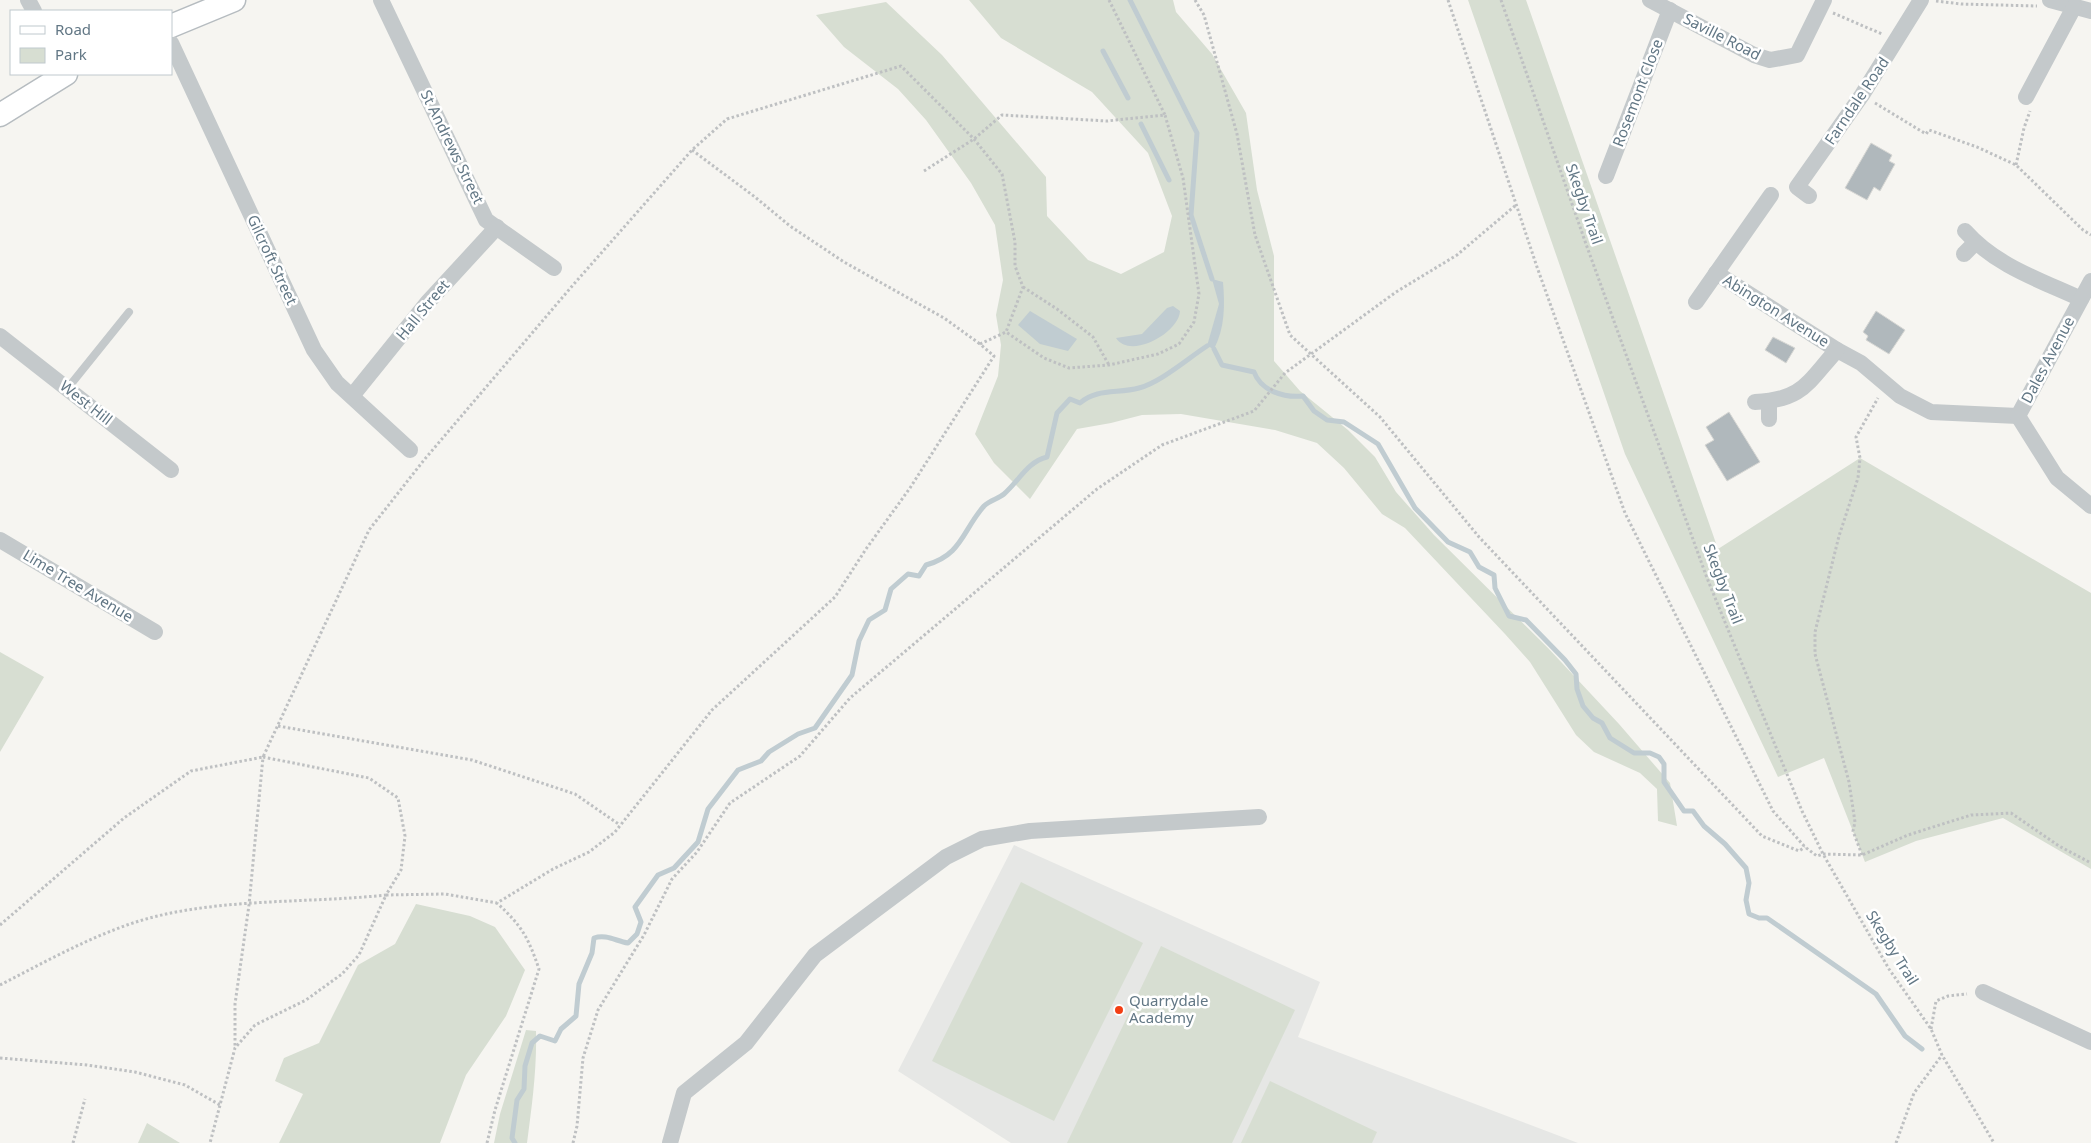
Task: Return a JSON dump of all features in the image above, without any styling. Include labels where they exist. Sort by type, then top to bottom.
[{"type":"main road","points":[[172,26],[234,0]]},
{"type":"main road","points":[[0,115],[64,75]]},
{"type":"street","name":"St Andrews Street","points":[[381,0],[486,220],[554,268]]},
{"type":"street","name":"Saville Road","points":[[1650,0],[1754,55],[1770,60],[1797,55],[1823,4]]},
{"type":"street","name":"Farndale Road","points":[[1809,196],[1797,188],[1862,95],[1921,0]]},
{"type":"street","points":[[2050,0],[2091,11]]},
{"type":"street","points":[[2026,97],[2074,7]]},
{"type":"street","name":"Rosemont Close","points":[[1606,176],[1670,10]]},
{"type":"street","name":"Gilcroft Street","points":[[172,46],[314,350],[337,383],[410,450]]},
{"type":"street","name":"Abington Avenue","points":[[1696,302],[1771,196]]},
{"type":"street","name":"Hall Street","points":[[352,396],[427,303],[497,227]]},
{"type":"street","points":[[1964,254],[1970,237],[2003,264],[2081,299]]},
{"type":"street","name":"Abington Avenue","points":[[1716,273],[1837,350],[1861,363],[1900,396],[1931,412],[2018,416]]},
{"type":"street","name":"Dales Avenue","points":[[2091,281],[2018,416],[2057,478],[2091,506]]},
{"type":"street","name":"West Hill","points":[[0,336],[171,470]]},
{"type":"street","name":"Abington Avenue","points":[[1769,419],[1762,402],[1786,398],[1801,391],[1837,350]]},
{"type":"street","name":"Lime Tree Avenue","points":[[0,540],[155,632]]},
{"type":"street","points":[[670,1143],[684,1093],[746,1043],[815,956],[946,857],[982,839],[1030,831],[1259,818]]},
{"type":"street","points":[[1983,992],[2091,1042]]},
{"type":"lane","points":[[68,389],[129,312]]},
{"type":"path","points":[[1006,332],[1044,358],[1069,368],[1108,365],[1158,354],[1179,344],[1194,322],[1198,294],[1183,178],[1165,114],[1109,0]]},
{"type":"path","points":[[1195,0],[1204,15],[1237,134],[1255,235],[1290,335],[1380,417],[1479,537],[1762,836],[1799,851],[1805,847]]},
{"type":"path","points":[[1448,0],[1516,204],[1625,513],[1773,811],[1805,847],[1817,856],[1823,854],[1862,855],[1908,835],[1971,815],[2011,813],[2059,846],[2091,863]]},
{"type":"path","name":"Skegby Trail","points":[[1501,0],[1586,244],[1707,578],[1802,811],[1823,854],[1889,969],[1931,1028],[1942,1055],[1994,1143]]},
{"type":"path","points":[[1928,0],[1961,4],[2074,7]]},
{"type":"path","points":[[1823,4],[1897,40]]},
{"type":"path","points":[[210,1143],[235,1048],[235,1004],[249,904],[263,757],[369,530],[424,460],[572,284],[692,150],[727,119],[901,66],[974,139],[1002,174],[1015,242],[1015,266],[1023,287],[1057,309],[1093,337],[1108,365]]},
{"type":"path","points":[[1862,95],[1926,134],[1929,130],[1977,147],[2016,165],[2083,230],[2091,235]]},
{"type":"path","points":[[2016,165],[2024,128],[2031,110],[2026,97]]},
{"type":"path","points":[[924,171],[974,139],[1002,115],[1107,121],[1165,114]]},
{"type":"path","points":[[497,903],[553,869],[590,852],[615,832],[712,710],[835,597],[866,548],[910,488],[994,356],[944,318],[844,262],[790,226],[755,196],[692,150]]},
{"type":"path","points":[[573,1143],[577,1126],[582,1058],[598,1010],[644,935],[672,879],[697,852],[730,803],[800,756],[850,698],[1097,489],[1162,445],[1254,411],[1285,373],[1396,292],[1457,255],[1516,204]]},
{"type":"path","points":[[980,344],[1006,332],[1023,287]]},
{"type":"path","points":[[1862,855],[1853,830],[1855,822],[1849,782],[1815,654],[1815,632],[1837,543],[1858,478],[1860,458],[1856,437],[1885,384]]},
{"type":"path","points":[[278,726],[472,760],[575,794],[620,825]]},
{"type":"path","points":[[0,924],[124,818],[191,771],[263,757],[369,778],[398,798],[405,836],[401,870],[386,895],[359,955],[342,974],[306,1000],[255,1025],[235,1048]]},
{"type":"path","points":[[0,985],[67,950],[128,925],[193,909],[386,895],[445,894],[497,903],[518,922],[532,948],[539,969],[495,1110],[487,1143]]},
{"type":"path","points":[[1931,1028],[1936,1001],[1948,996],[1983,992]]},
{"type":"path","points":[[1896,1143],[1914,1093],[1942,1055]]},
{"type":"path","points":[[0,1058],[87,1065],[135,1072],[185,1085],[220,1105]]},
{"type":"path","points":[[73,1143],[85,1100]]},
{"type":"shaded area","points":[[1212,279],[1223,282],[1224,299],[1222,325],[1214,349],[1207,346],[1219,304]]},
{"type":"shaded area","points":[[1173,306],[1180,311],[1178,319],[1172,328],[1153,341],[1132,346],[1123,344],[1116,338],[1142,334],[1167,308]]},
{"type":"shaded area","points":[[1030,311],[1077,339],[1068,351],[1040,344],[1018,325]]},
{"type":"shaded area","name":"Quarrydale Academy","points":[[1014,845],[1320,982],[1298,1037],[1578,1143],[1011,1143],[898,1071]]},
{"type":"green space","points":[[969,0],[1173,0],[1176,12],[1212,54],[1246,113],[1257,190],[1274,256],[1274,361],[1300,391],[1348,430],[1375,457],[1396,492],[1434,535],[1548,648],[1619,724],[1670,783],[1677,826],[1658,821],[1657,789],[1640,773],[1594,752],[1576,735],[1530,662],[1405,528],[1382,514],[1344,468],[1317,443],[1275,430],[1181,414],[1142,415],[1077,429],[1030,499],[994,463],[975,434],[998,376],[1001,345],[996,315],[1003,280],[995,225],[971,183],[926,120],[898,89],[844,47],[816,15],[886,2],[942,55],[1046,177],[1047,216],[1088,260],[1121,274],[1164,252],[1172,216],[1148,153],[1092,92],[1001,38]]},
{"type":"green space","points":[[1468,0],[1526,0],[1718,549],[1860,458],[2091,593],[2091,869],[2003,818],[1916,841],[1865,862],[1824,758],[1778,777],[1625,454]]},
{"type":"green space","points":[[0,652],[44,677],[0,752]]},
{"type":"green space","points":[[1021,882],[1143,943],[1054,1121],[932,1061]]},
{"type":"green space","points":[[416,904],[470,916],[495,927],[525,970],[506,1016],[466,1075],[440,1143],[279,1143],[303,1094],[275,1081],[284,1058],[319,1043],[358,965],[395,944]]},
{"type":"green space","points":[[1161,946],[1295,1010],[1232,1143],[1067,1143]]},
{"type":"green space","points":[[526,1030],[536,1031],[535,1073],[527,1143],[494,1143],[500,1114]]},
{"type":"green space","points":[[1270,1081],[1377,1132],[1372,1143],[1241,1143]]},
{"type":"green space","points":[[147,1123],[180,1143],[138,1143]]},
{"type":"building","points":[[1871,143],[1892,155],[1889,161],[1895,164],[1880,191],[1874,187],[1867,200],[1845,188]]},
{"type":"building","points":[[1876,311],[1905,330],[1889,354],[1866,340],[1868,336],[1863,332]]},
{"type":"building","points":[[1773,337],[1795,348],[1786,363],[1765,350]]},
{"type":"building","points":[[1729,412],[1760,462],[1727,481],[1705,445],[1714,440],[1706,427]]},
{"type":"waterway","points":[[1130,0],[1197,133],[1191,215],[1212,279]]},
{"type":"waterway","points":[[1103,51],[1128,98]]},
{"type":"waterway","points":[[1141,124],[1169,180]]},
{"type":"waterway","points":[[515,1143],[512,1138],[517,1100],[524,1089],[525,1066],[532,1043],[540,1036],[555,1041],[561,1029],[576,1016],[579,984],[592,953],[594,938],[607,937],[628,943],[637,934],[641,922],[635,907],[658,875],[674,868],[698,842],[708,809],[738,770],[761,761],[769,752],[798,734],[815,728],[852,675],[859,641],[869,620],[885,610],[891,589],[908,574],[919,576],[926,565],[938,561],[947,555],[954,549],[984,506],[1004,494],[1034,463],[1047,457],[1057,413],[1070,399],[1080,403],[1093,395],[1131,390],[1147,385],[1165,376],[1207,346]]},
{"type":"waterway","points":[[1214,349],[1222,365],[1254,372],[1257,379],[1274,392],[1288,396],[1303,396],[1314,411],[1327,420],[1344,422],[1378,444],[1415,508],[1448,542],[1470,552],[1479,567],[1494,575],[1495,588],[1509,616],[1526,620],[1565,660],[1576,674],[1577,689],[1583,706],[1593,718],[1602,723],[1610,738],[1634,753],[1650,753],[1659,757],[1664,764],[1664,782],[1684,811],[1693,811],[1704,826],[1725,844],[1746,868],[1749,883],[1746,900],[1749,914],[1759,918],[1767,918],[1876,994],[1905,1036],[1922,1049]]},
{"type":"place","name":"Quarrydale Academy","points":[[1119,1010]]}]
